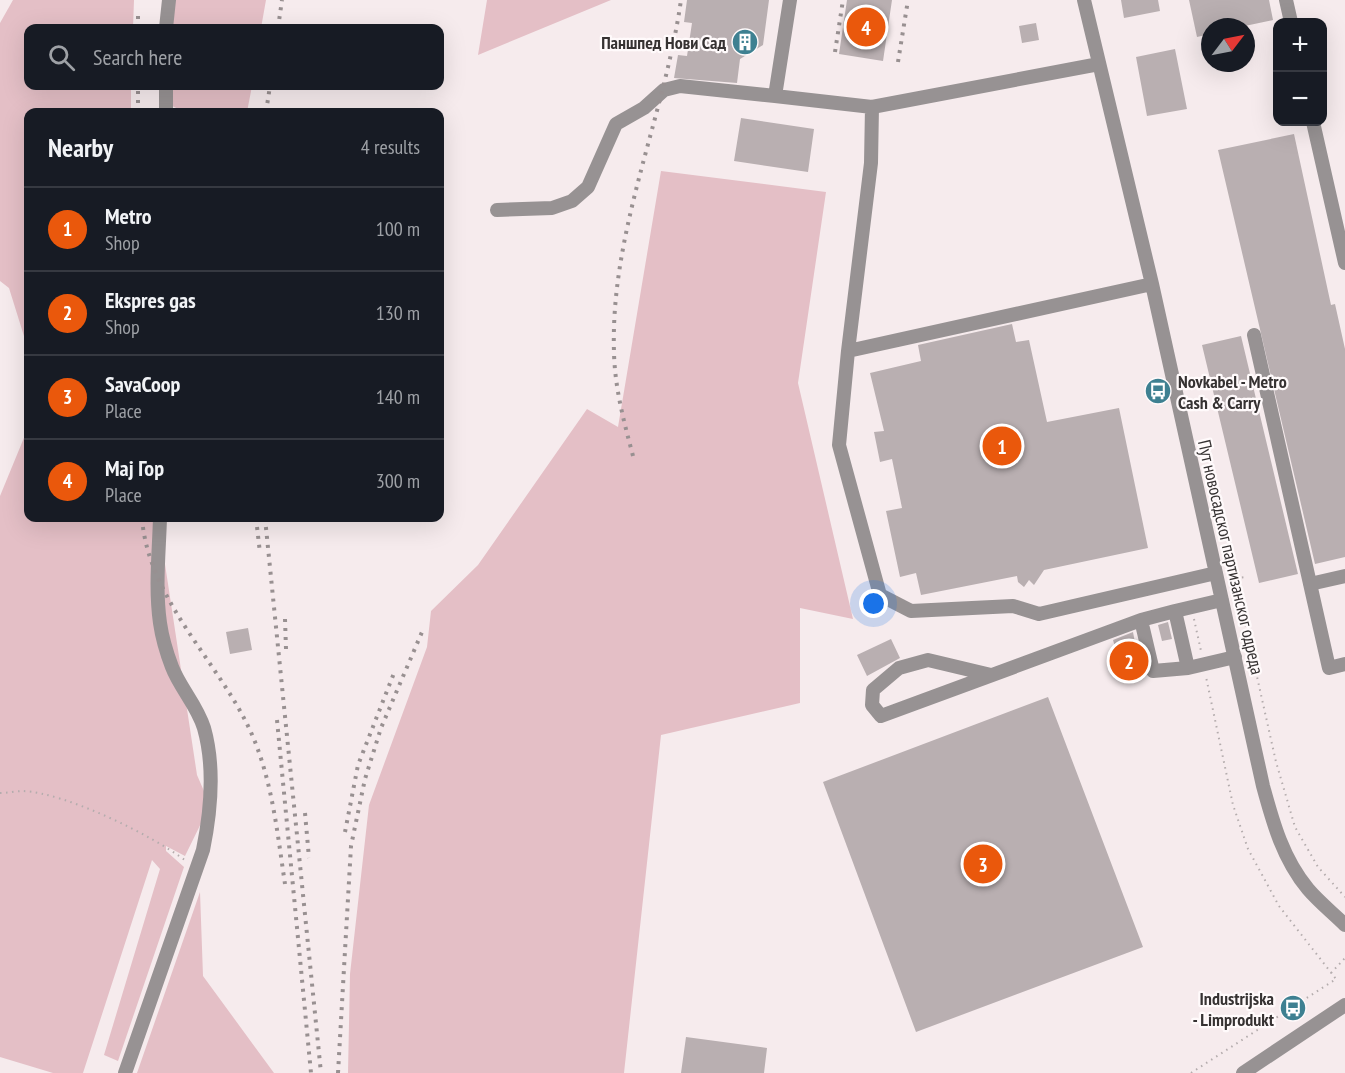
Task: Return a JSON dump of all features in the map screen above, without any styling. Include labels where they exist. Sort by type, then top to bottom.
[{"type":"street","points":[[166,24],[169,0]]},
{"type":"street","points":[[775,96],[790,0]]},
{"type":"street","name":"Пут новосадског партизанског одреда","points":[[1084,0],[1152,284],[1276,834],[1287,858],[1308,889],[1345,925]]},
{"type":"street","points":[[1286,0],[1290,18]]},
{"type":"street","points":[[497,210],[552,208],[572,201],[588,187],[616,124],[644,108],[664,90],[680,86],[872,107],[1099,64]]},
{"type":"street","points":[[166,90],[166,108]]},
{"type":"street","points":[[872,107],[871,163],[848,351],[840,445],[880,595],[911,611],[1013,606],[1039,615],[1216,573]]},
{"type":"street","points":[[1314,126],[1345,263]]},
{"type":"street","points":[[848,351],[1152,284]]},
{"type":"street","points":[[1254,335],[1329,668],[1345,664]]},
{"type":"street","points":[[125,1073],[202,850],[209,819],[209,759],[203,727],[188,692],[172,669],[160,623],[158,577],[160,522]]},
{"type":"street","points":[[1310,584],[1345,576]]},
{"type":"street","points":[[991,675],[928,660],[899,669],[873,690],[872,705],[881,716],[1141,621],[1222,600]]},
{"type":"street","points":[[1175,611],[1188,669]]},
{"type":"street","points":[[1141,621],[1153,671],[1188,669],[1235,657]]},
{"type":"street","points":[[1243,1073],[1345,1005]]},
{"type":"path","points":[[1235,578],[1276,762],[1295,827],[1318,867],[1345,897]]},
{"type":"path","points":[[1191,607],[1233,804],[1248,849],[1279,906],[1336,979],[1191,1073]]},
{"type":"path","points":[[0,793],[24,791],[67,800],[166,846],[195,868]]},
{"type":"path","points":[[1331,973],[1345,958]]},
{"type":"shaded area","points":[[13,0],[134,0],[133,24],[24,24],[24,90],[131,90],[131,108],[24,108],[24,336],[9,288],[0,281],[0,23]]},
{"type":"shaded area","points":[[175,0],[266,0],[262,24],[172,24]]},
{"type":"shaded area","points":[[487,0],[611,0],[478,55]]},
{"type":"shaded area","points":[[172,90],[251,90],[248,108],[176,108],[172,106]]},
{"type":"shaded area","points":[[661,171],[826,192],[798,383],[853,619],[800,608],[800,703],[661,735],[624,1073],[348,1073],[350,974],[369,805],[427,647],[431,611],[478,565],[587,409],[618,427]]},
{"type":"shaded area","points":[[24,438],[24,522],[159,522],[197,775],[210,805],[185,856],[166,846],[166,851],[184,867],[118,1061],[104,1055],[160,869],[152,860],[83,1073],[53,1073],[0,1057],[0,496]]},
{"type":"shaded area","points":[[200,892],[203,976],[274,1073],[137,1073]]},
{"type":"building","name":"Паншпед Нови Сад","points":[[687,0],[769,0],[763,45],[740,59],[737,83],[674,78],[678,55],[687,56],[692,23],[684,22]]},
{"type":"building","points":[[847,0],[892,0],[883,61],[839,54]]},
{"type":"building","points":[[1121,0],[1158,0],[1160,11],[1124,18]]},
{"type":"building","points":[[1189,0],[1269,0],[1273,20],[1255,24],[1255,18],[1201,18],[1201,36],[1197,37]]},
{"type":"building","points":[[1036,23],[1039,40],[1022,43],[1019,26]]},
{"type":"building","points":[[1175,49],[1187,109],[1147,116],[1136,57]]},
{"type":"building","points":[[741,118],[814,129],[808,172],[734,161]]},
{"type":"building","points":[[1294,134],[1331,305],[1335,304],[1345,349],[1345,557],[1315,564],[1218,150]]},
{"type":"building","points":[[1012,324],[1016,342],[1029,340],[1047,422],[1119,408],[1148,548],[1044,570],[1034,585],[1029,580],[1024,587],[1018,582],[1017,576],[921,595],[916,573],[900,577],[886,511],[902,508],[892,459],[880,462],[874,432],[884,431],[870,373],[921,361],[918,345]]},
{"type":"building","points":[[1241,336],[1298,574],[1259,583],[1202,345]]},
{"type":"building","points":[[1168,622],[1172,639],[1162,641],[1158,625]]},
{"type":"building","points":[[248,628],[252,650],[230,654],[226,632]]},
{"type":"building","points":[[1133,632],[1140,670],[1123,674],[1113,640]]},
{"type":"building","points":[[891,639],[900,658],[867,676],[857,655]]},
{"type":"building","points":[[1048,697],[1143,947],[916,1032],[823,782]]},
{"type":"building","points":[[686,1037],[767,1048],[764,1073],[681,1073]]},
{"type":"railway","points":[[279,24],[282,0]]},
{"type":"railway","points":[[633,456],[616,380],[615,308],[620,264],[629,220],[663,88],[681,0]]},
{"type":"railway","points":[[835,52],[843,0]]},
{"type":"railway","points":[[898,62],[908,0]]},
{"type":"railway","points":[[138,16],[138,24]]},
{"type":"railway","points":[[138,90],[138,108]]},
{"type":"railway","points":[[267,108],[269,90]]},
{"type":"railway","points":[[143,522],[147,547],[170,601],[235,702],[257,747],[273,804],[285,884]]},
{"type":"railway","points":[[256,522],[260,553]]},
{"type":"railway","points":[[265,522],[321,1073]]},
{"type":"railway","points":[[285,619],[286,649]]},
{"type":"railway","points":[[338,1073],[351,846],[365,779],[381,728],[422,632]]},
{"type":"railway","points":[[345,832],[358,765],[394,673]]},
{"type":"railway","points":[[277,720],[311,1073]]},
{"type":"railway","points":[[305,813],[309,858]]},
{"type":"place","name":"Мај Гор","points":[[866,27]]},
{"type":"place","name":"Паншпед Нови Сад","points":[[745,42]]},
{"type":"place","name":"Novkabel - Metro Cash & Carry","points":[[1158,391]]},
{"type":"place","name":"Metro","points":[[1002,446]]},
{"type":"place","name":"Ekspres gas","points":[[1129,661]]},
{"type":"place","name":"SavaCoop","points":[[983,864]]},
{"type":"place","name":"Industrijska - Limprodukt","points":[[1293,1008]]}]
